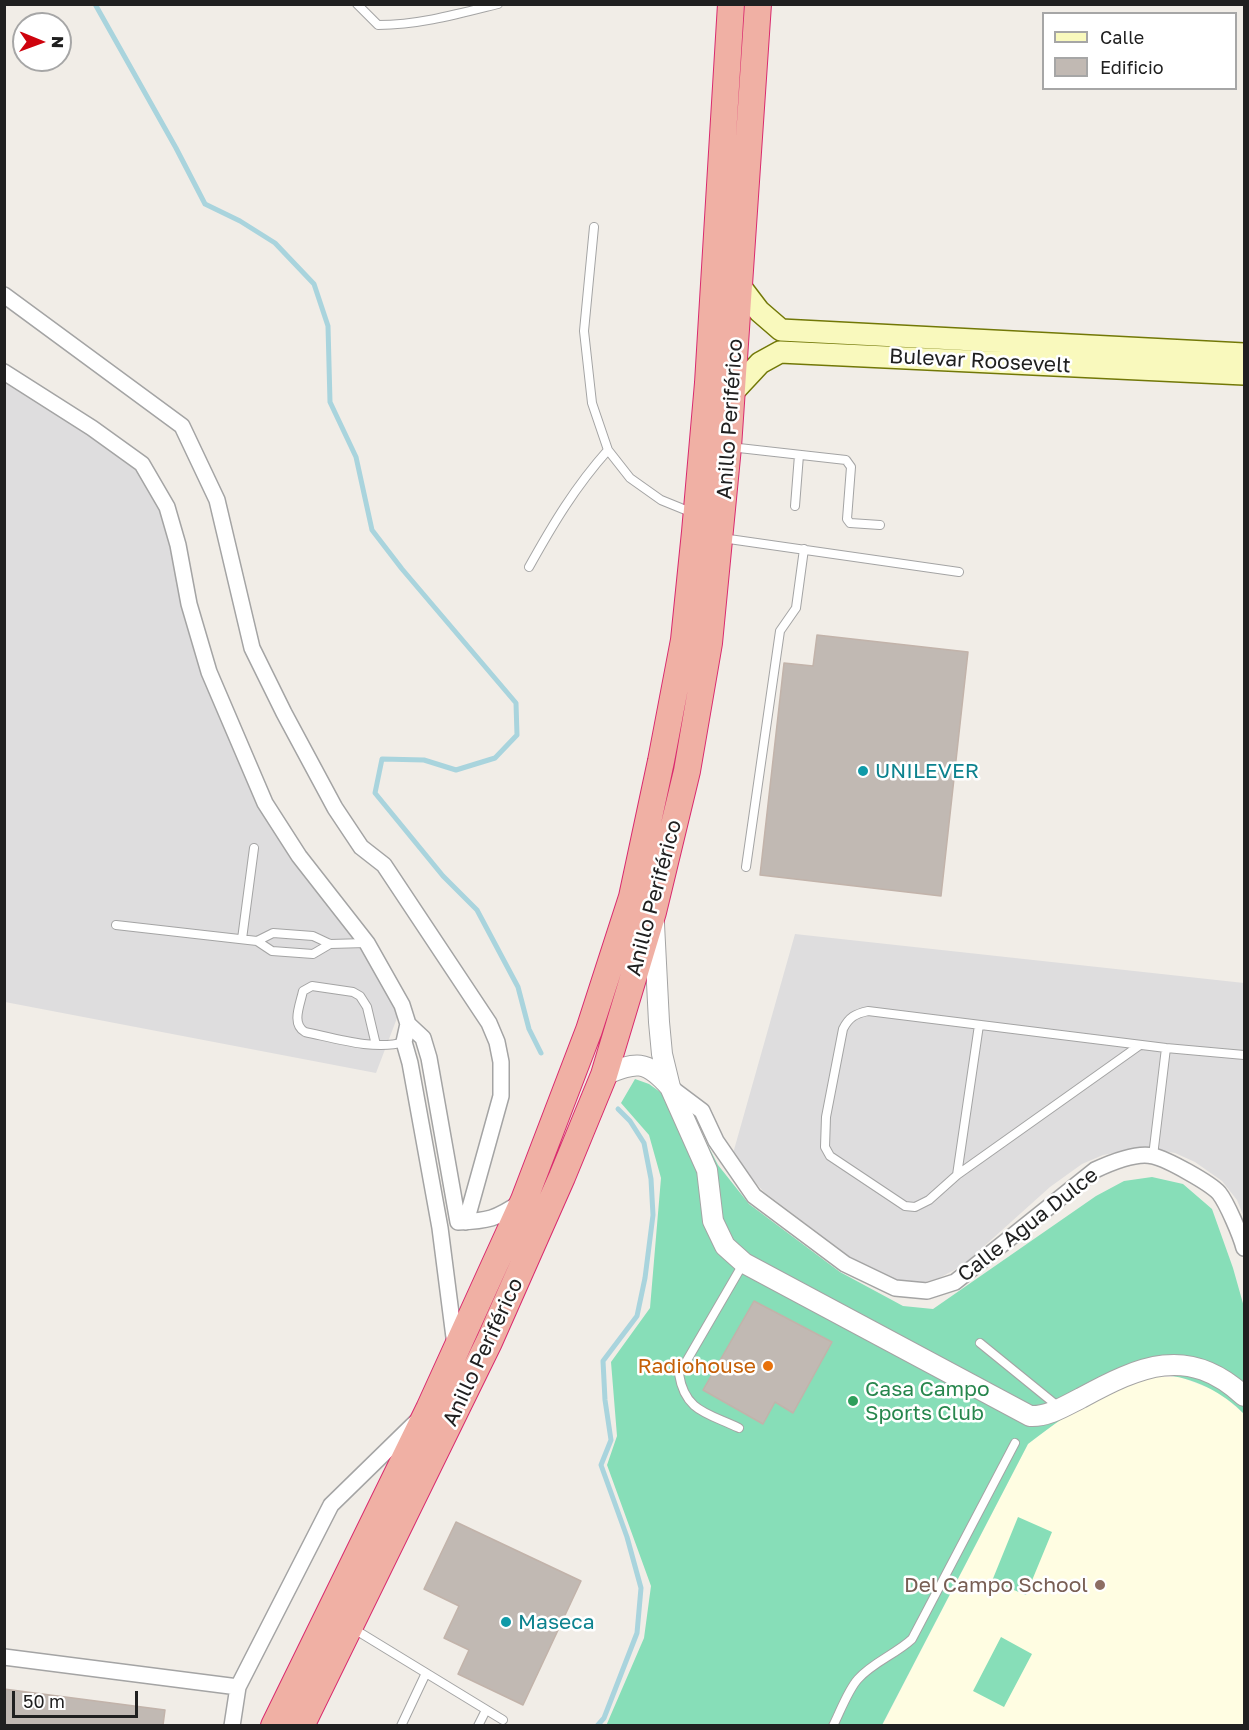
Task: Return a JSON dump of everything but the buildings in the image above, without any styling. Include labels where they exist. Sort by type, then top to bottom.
[{"type":"highway","name":"Anillo Periférico","points":[[274,1725],[429,1409],[524,1200],[589,1030],[632,897],[684,640],[708,383],[731,4]]},
{"type":"highway","name":"Anillo Periférico","points":[[301,1725],[489,1342],[562,1177],[604,1075],[653,912],[687,771],[709,642],[728,447],[758,4]]},
{"type":"main road","points":[[732,393],[760,363],[780,352],[781,330],[759,311],[740,286]]},
{"type":"main road","name":"Bulevar Roosevelt","points":[[781,330],[1245,354]]},
{"type":"main road","name":"Bulevar Roosevelt","points":[[780,352],[1245,374]]},
{"type":"street","points":[[4,295],[182,426],[217,500],[252,648],[284,713],[335,808],[361,847],[384,865],[489,1023],[497,1042],[501,1062],[501,1096],[462,1222]]},
{"type":"street","points":[[4,372],[92,428],[142,464],[167,507],[178,545],[189,604],[209,672],[265,803],[299,856],[367,943],[402,1005],[408,1024],[423,1038],[462,1222]]},
{"type":"street","points":[[653,912],[659,1023],[662,1053],[670,1087],[707,1170],[713,1221],[725,1246],[744,1263],[1030,1416],[1039,1417],[1061,1408],[1123,1376],[1145,1368],[1173,1364],[1197,1368],[1228,1381],[1245,1396]]},
{"type":"street","points":[[408,1024],[404,1042],[410,1063],[440,1228],[456,1351]]},
{"type":"street","name":"Calle Agua Dulce","points":[[604,1075],[624,1067],[637,1065],[648,1066],[657,1072],[670,1087],[702,1111],[716,1141],[754,1196],[845,1264],[895,1288],[927,1291],[955,1282],[1095,1170],[1118,1160],[1153,1156]]},
{"type":"street","points":[[1153,1156],[1195,1176],[1218,1193],[1245,1248]]},
{"type":"street","points":[[440,1228],[462,1222],[482,1222],[499,1216],[524,1200]]},
{"type":"street","points":[[232,1725],[238,1687],[331,1505],[429,1409]]},
{"type":"street","points":[[4,1657],[238,1687]]},
{"type":"lane","points":[[357,4],[378,25],[398,25],[439,19],[498,4]]},
{"type":"lane","points":[[594,227],[584,331],[592,403],[608,450],[630,478],[661,500],[697,515]]},
{"type":"lane","points":[[728,447],[846,460],[851,467],[847,519],[850,523],[880,525]]},
{"type":"lane","points":[[529,567],[582,479],[608,450]]},
{"type":"lane","points":[[795,506],[799,455]]},
{"type":"lane","points":[[721,537],[959,572]]},
{"type":"lane","points":[[746,867],[780,631],[796,608],[804,549]]},
{"type":"lane","points":[[242,939],[254,848]]},
{"type":"lane","points":[[116,925],[257,941],[272,951],[313,954],[330,944]]},
{"type":"lane","points":[[257,941],[273,933],[313,936],[330,944],[367,943]]},
{"type":"lane","points":[[376,1045],[368,1007],[360,996],[353,992],[312,986],[303,991],[296,1023],[299,1029],[376,1045],[404,1042]]},
{"type":"lane","points":[[1140,1045],[957,1175],[929,1200],[915,1207],[905,1206],[830,1156],[825,1147],[826,1117],[843,1029],[848,1019],[856,1013],[868,1011],[1140,1045],[1245,1055]]},
{"type":"lane","points":[[957,1175],[978,1025]]},
{"type":"lane","points":[[1153,1156],[1166,1048]]},
{"type":"lane","points":[[739,1428],[695,1407],[688,1401],[681,1388],[679,1374],[744,1263]]},
{"type":"lane","points":[[980,1343],[1061,1408]]},
{"type":"lane","points":[[833,1725],[857,1680],[912,1640],[1015,1443]]},
{"type":"lane","points":[[350,1626],[502,1720]]},
{"type":"lane","points":[[401,1725],[426,1673]]},
{"type":"lane","points":[[478,1725],[486,1710]]},
{"type":"shaded area","points":[[4,372],[142,464],[167,507],[189,604],[265,803],[402,1005],[376,1073],[5,1002]]},
{"type":"shaded area","points":[[795,934],[1244,983],[1244,1217],[1237,1200],[1222,1181],[1195,1162],[1175,1153],[1135,1149],[1103,1155],[1082,1164],[1050,1187],[962,1266],[939,1278],[918,1284],[893,1279],[850,1257],[764,1192],[732,1157]]},
{"type":"shaded area","name":"Del Campo School","points":[[1146,1377],[1180,1377],[1219,1392],[1244,1414],[1244,1725],[882,1726],[1028,1444],[1062,1418],[1107,1392]]},
{"type":"green space","name":"Casa Campo Sports Club","points":[[635,1079],[649,1084],[692,1115],[718,1165],[749,1204],[840,1272],[903,1306],[933,1309],[1096,1196],[1124,1181],[1152,1177],[1183,1184],[1212,1209],[1244,1307],[1244,1414],[1223,1397],[1198,1383],[1171,1376],[1157,1376],[1128,1383],[1098,1397],[1069,1414],[1028,1444],[882,1725],[606,1726],[644,1638],[651,1586],[607,1465],[617,1436],[611,1362],[650,1308],[661,1178],[649,1135],[621,1103]]},
{"type":"green space","points":[[1018,1517],[1052,1532],[1026,1595],[992,1581]]},
{"type":"green space","points":[[1001,1637],[1032,1654],[1004,1707],[973,1691]]},
{"type":"waterway","points":[[95,4],[205,204],[240,221],[275,243],[314,284],[328,326],[330,402],[356,457],[372,530],[402,569],[516,703],[517,735],[495,758],[456,770],[424,760],[382,759],[375,793],[443,876],[477,910],[518,987],[529,1029],[541,1053]]},
{"type":"waterway","points":[[597,1726],[604,1718],[637,1633],[641,1588],[627,1537],[601,1465],[611,1440],[605,1400],[603,1361],[637,1316],[645,1278],[653,1215],[651,1179],[644,1143],[630,1121],[618,1109]]},
{"type":"place","name":"UNILEVER","points":[[863,771]]},
{"type":"place","name":"Radiohouse","points":[[768,1366]]},
{"type":"place","name":"Casa Campo Sports Club","points":[[853,1401]]},
{"type":"place","name":"Del Campo School","points":[[1100,1585]]},
{"type":"place","name":"Maseca","points":[[506,1622]]}]
